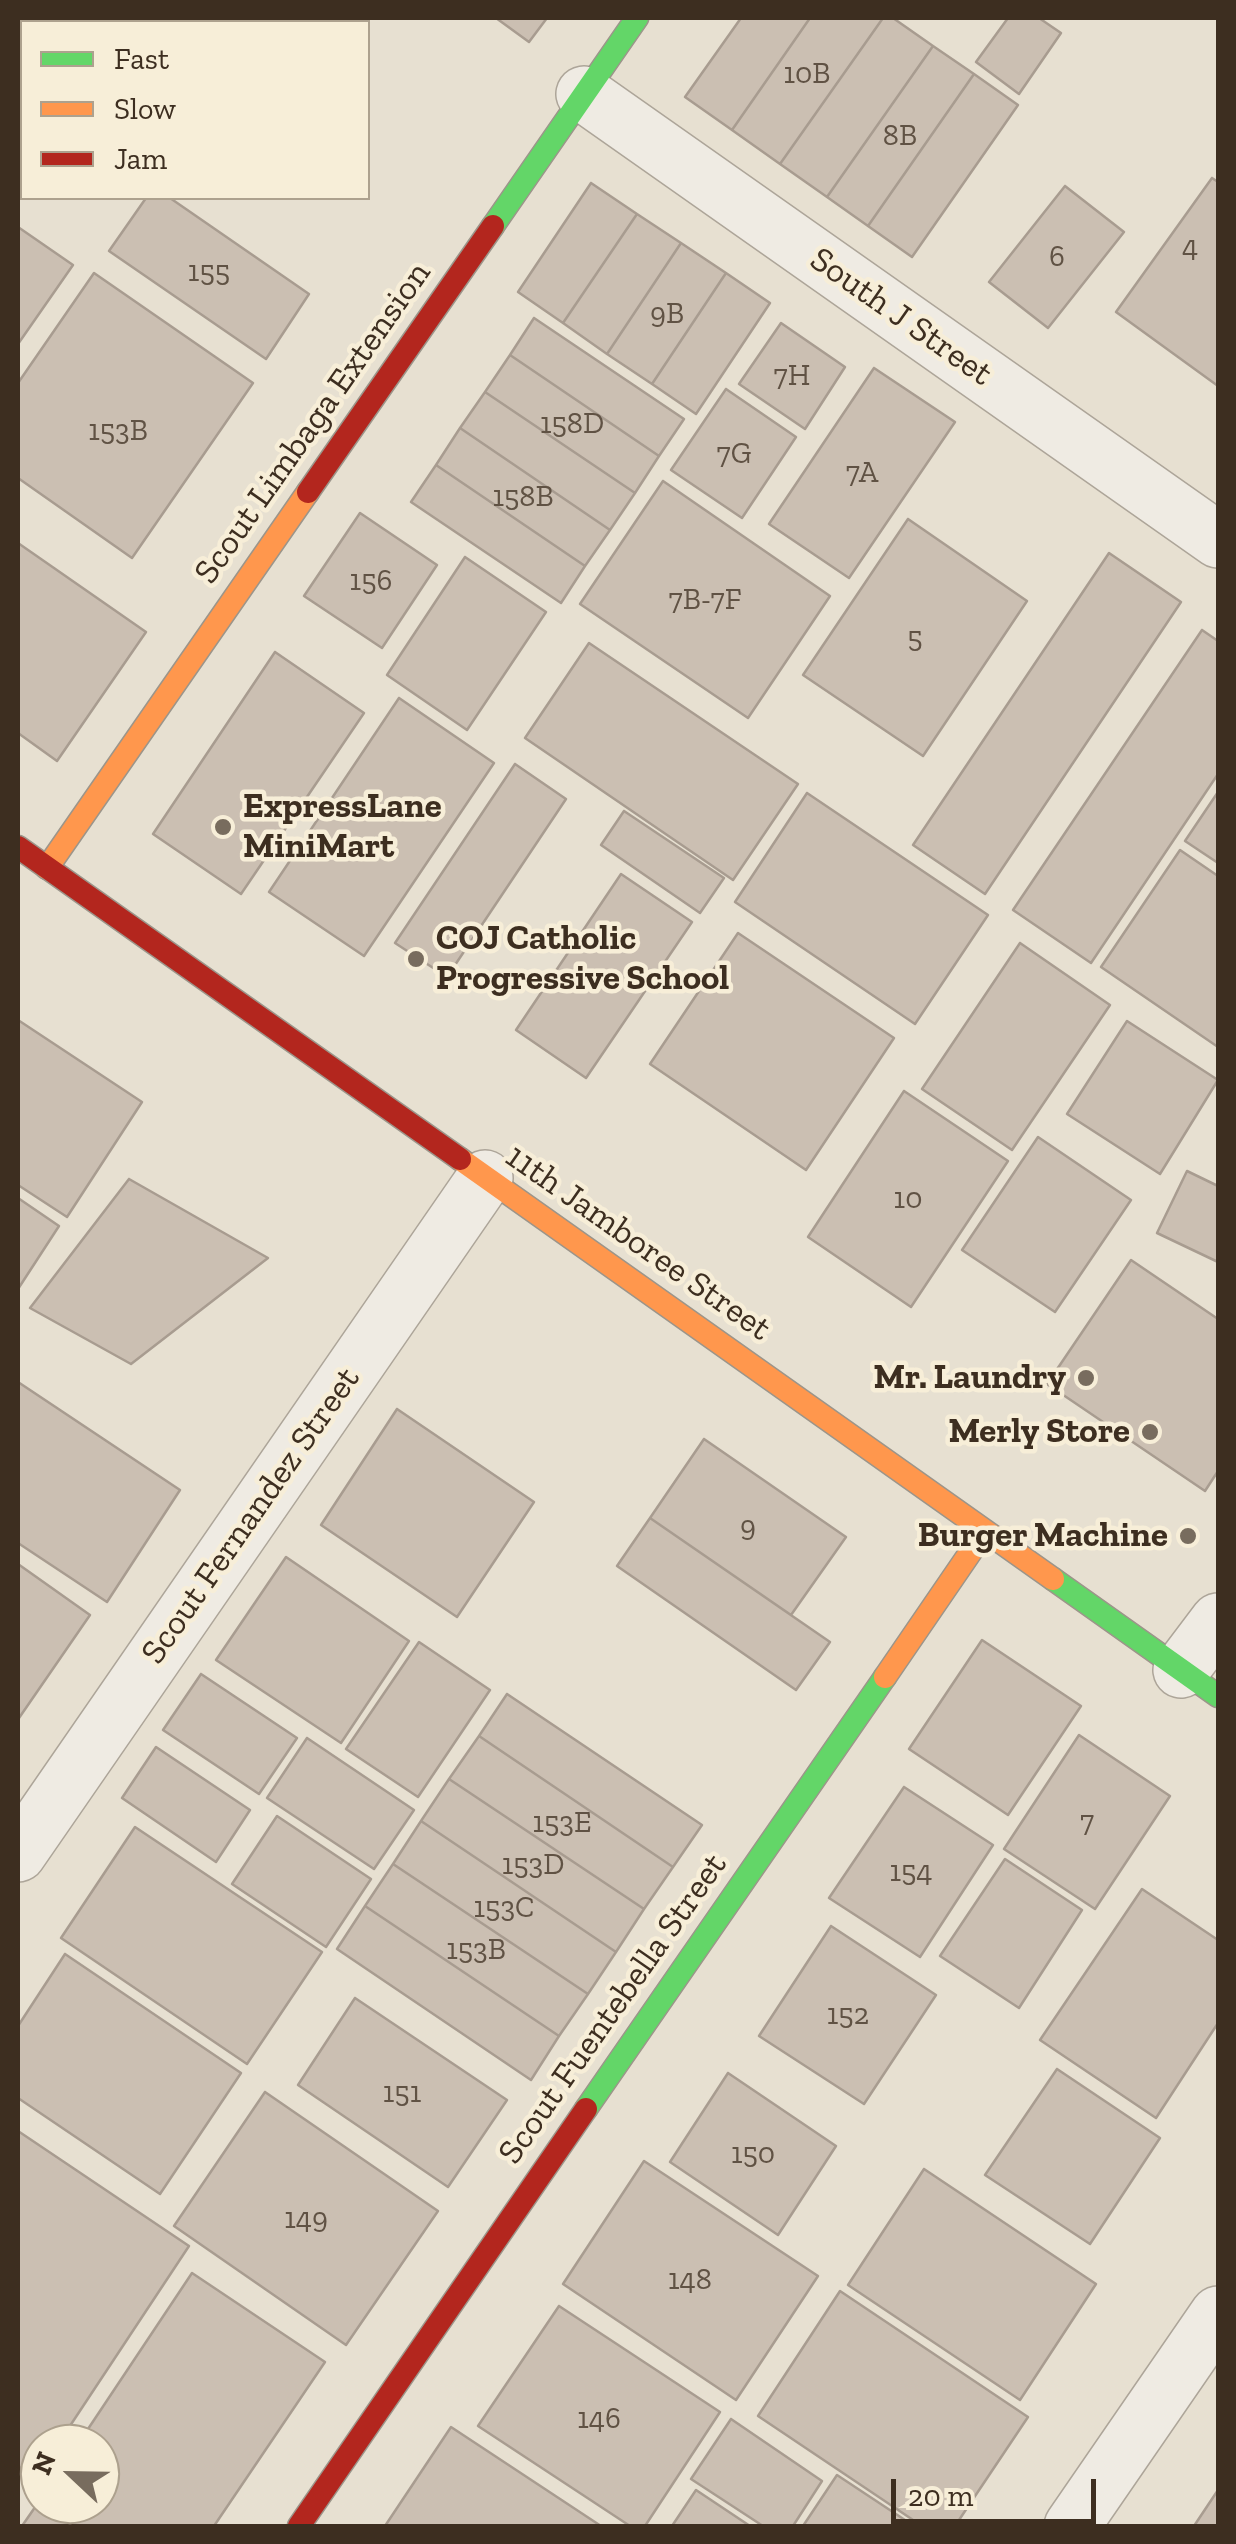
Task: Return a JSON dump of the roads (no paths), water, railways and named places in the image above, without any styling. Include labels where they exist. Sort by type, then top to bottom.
[{"type":"street","name":"Scout Limbaga Extension","points":[[47,868],[638,18]]},
{"type":"street","name":"South J Street","points":[[584,94],[1218,540]]},
{"type":"street","name":"11th Jamboree Street","points":[[18,846],[1200,1683]]},
{"type":"street","name":"Scout Fernandez Street","points":[[18,1854],[484,1178]]},
{"type":"street","name":"Scout Fuentebella Street","points":[[299,2526],[985,1531]]},
{"type":"street","points":[[1200,1683],[1218,1622]]},
{"type":"street","points":[[1072,2526],[1218,2314]]},
{"type":"place","name":"ExpressLane MiniMart","points":[[223,827]]},
{"type":"place","name":"COJ Catholic Progressive School","points":[[416,959]]},
{"type":"place","name":"Mr. Laundry","points":[[1086,1378]]},
{"type":"place","name":"Merly Store","points":[[1150,1432]]},
{"type":"place","name":"Burger Machine","points":[[1188,1536]]}]
